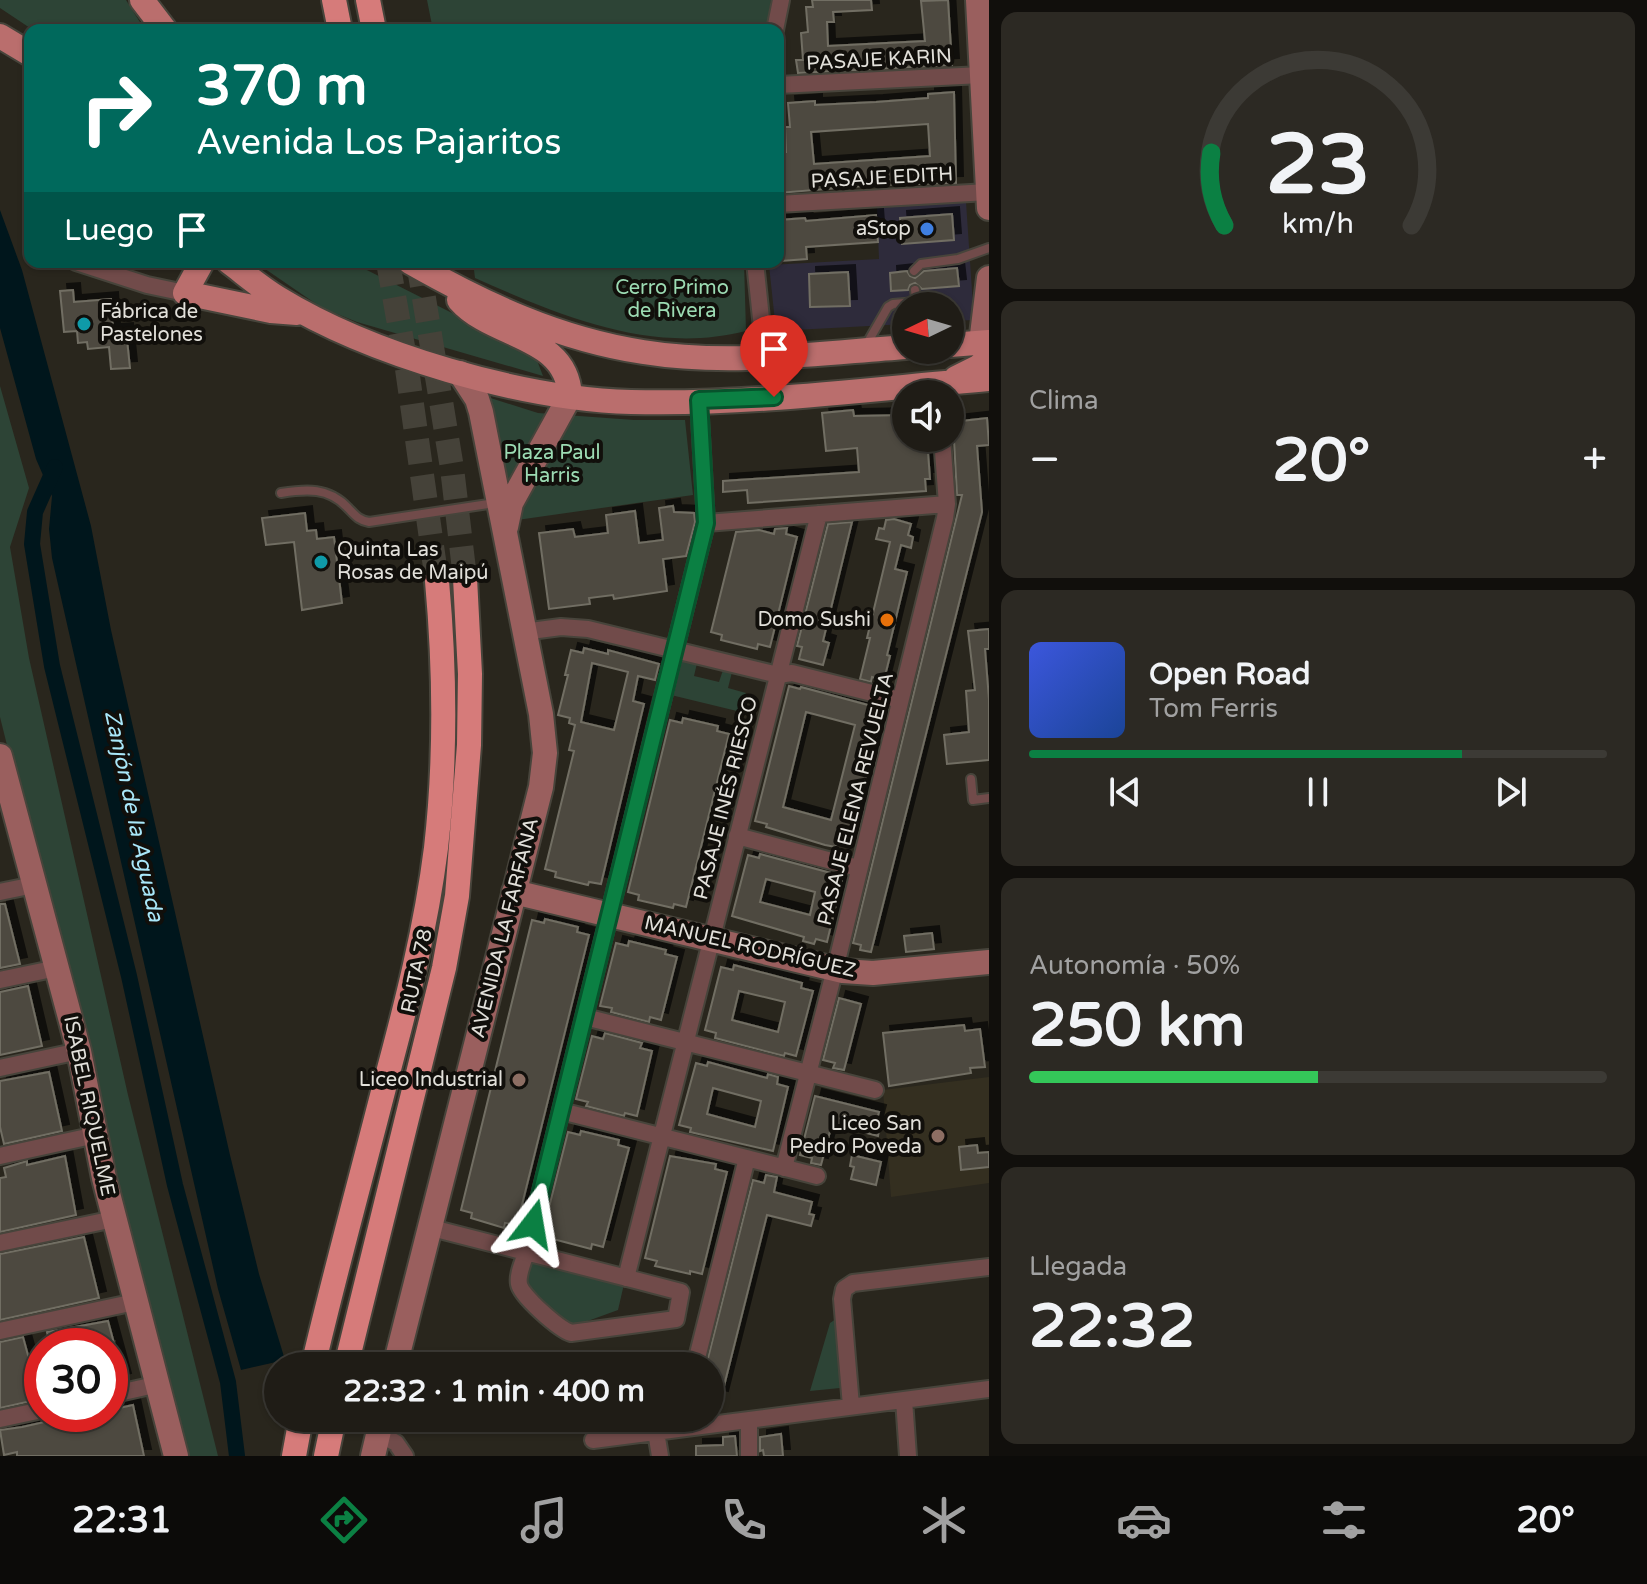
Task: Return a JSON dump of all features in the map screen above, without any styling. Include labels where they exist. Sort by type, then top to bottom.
[{"type":"highway","points":[[334,0],[339,24]]},
{"type":"highway","points":[[368,0],[373,24]]},
{"type":"highway","name":"RUTA 78","points":[[349,1352],[435,1004],[457,896],[470,733],[465,578]]},
{"type":"highway","name":"RUTA 78","points":[[316,1352],[407,1004],[427,905],[439,817],[442,740],[441,628],[437,581]]},
{"type":"highway","points":[[294,1456],[298,1432]]},
{"type":"highway","points":[[326,1456],[331,1432]]},
{"type":"main road","points":[[142,0],[160,24]]},
{"type":"main road","points":[[0,36],[24,50]]},
{"type":"main road","points":[[199,268],[185,293],[271,311],[304,313]]},
{"type":"main road","points":[[237,268],[275,297],[348,334],[460,373],[570,396],[629,402],[892,389]]},
{"type":"main road","points":[[421,268],[505,312],[591,342],[707,358],[892,348]]},
{"type":"main road","points":[[446,282],[461,304],[483,320],[540,345],[554,356],[566,375],[570,396]]},
{"type":"main road","points":[[964,346],[986,348]]},
{"type":"main road","points":[[952,380],[968,373],[986,348]]},
{"type":"main road","points":[[964,382],[989,379]]},
{"type":"street","points":[[776,24],[781,0]]},
{"type":"street","points":[[978,0],[989,208]]},
{"type":"street","name":"PASAJE KARIN","points":[[784,85],[982,75]]},
{"type":"street","name":"PASAJE EDITH","points":[[784,204],[989,192]]},
{"type":"street","points":[[95,268],[147,285],[185,293]]},
{"type":"street","points":[[756,268],[765,356]]},
{"type":"street","points":[[986,348],[989,278]]},
{"type":"street","name":"AVENIDA LA FARFANA","points":[[398,1352],[541,787],[545,753],[541,714],[477,399],[460,373]]},
{"type":"street","name":"AVENIDA LA FARFANA","points":[[505,534],[511,503],[570,396]]},
{"type":"street","points":[[428,1227],[526,1252],[681,1292],[676,1319],[567,1332],[519,1286],[526,1252],[706,523],[699,400]]},
{"type":"street","name":"PASAJE ELENA REVUELTA","points":[[784,1168],[947,504],[943,452]]},
{"type":"street","points":[[706,523],[947,504]]},
{"type":"street","name":"PASAJE INÉS RIESCO","points":[[626,1278],[819,514]]},
{"type":"street","points":[[523,632],[573,627],[778,675],[792,673],[900,700]]},
{"type":"street","name":"ISABEL RIQUELME","points":[[0,756],[5,798],[34,885],[79,1051],[114,1219],[176,1456]]},
{"type":"street","points":[[737,836],[858,868]]},
{"type":"street","points":[[0,892],[34,885]]},
{"type":"street","name":"MANUEL RODRÍGUEZ","points":[[514,892],[835,969],[873,973],[989,962]]},
{"type":"street","points":[[0,980],[57,968]]},
{"type":"street","points":[[585,1017],[875,1090]]},
{"type":"street","points":[[0,1068],[79,1051]]},
{"type":"street","points":[[561,1111],[817,1176]]},
{"type":"street","points":[[0,1156],[96,1135]]},
{"type":"street","points":[[698,1352],[747,1158]]},
{"type":"street","points":[[0,1243],[114,1219]]},
{"type":"street","points":[[851,1406],[842,1299],[844,1289],[853,1283],[989,1267]]},
{"type":"street","points":[[0,1331],[135,1302]]},
{"type":"street","points":[[128,1391],[159,1384]]},
{"type":"street","points":[[724,1421],[989,1389]]},
{"type":"street","points":[[904,1400],[908,1456]]},
{"type":"street","points":[[0,1419],[24,1414]]},
{"type":"street","points":[[749,1420],[749,1456]]},
{"type":"street","points":[[593,1440],[656,1432],[660,1456]]},
{"type":"street","points":[[378,1436],[396,1443],[405,1456]]},
{"type":"lane","points":[[914,271],[921,264],[958,259],[989,248]]},
{"type":"lane","points":[[864,350],[892,305]]},
{"type":"lane","points":[[281,493],[325,492],[337,498],[359,519],[369,522],[500,502]]},
{"type":"lane","points":[[971,779],[973,800],[989,798]]},
{"type":"shaded area","points":[[966,202],[974,320],[964,320],[964,292],[892,292],[892,325],[776,331],[769,268],[784,268],[784,264],[879,259],[877,208]]},
{"type":"shaded area","name":"Liceo San Pedro Poveda","points":[[989,1077],[989,1183],[891,1197],[883,1090]]},
{"type":"green space","points":[[0,0],[126,0],[141,24],[24,24],[0,8]]},
{"type":"green space","points":[[427,0],[771,0],[767,24],[432,24]]},
{"type":"green space","points":[[264,268],[363,268],[535,355],[543,376],[357,322],[322,308]]},
{"type":"green space","name":"Cerro Primo de Rivera","points":[[474,268],[744,268],[746,331],[711,337],[641,335],[573,318],[475,278]]},
{"type":"green space","points":[[0,386],[29,488],[10,547],[29,658],[128,1095],[218,1456],[184,1456],[0,717]]},
{"type":"green space","name":"Plaza Paul Harris","points":[[478,394],[538,413],[634,420],[685,420],[693,495],[510,521]]},
{"type":"green space","points":[[681,655],[698,659],[694,676],[719,682],[723,670],[732,672],[728,688],[746,693],[741,712],[671,695]]},
{"type":"green space","points":[[531,1260],[624,1284],[618,1310],[574,1326],[568,1325],[525,1284]]},
{"type":"green space","points":[[836,1319],[840,1388],[810,1391],[830,1323]]},
{"type":"water","name":"Zanjón de la Aguada","points":[[0,210],[22,270],[91,526],[111,630],[230,1155],[259,1274],[283,1352],[264,1352],[264,1365],[241,1370],[218,1289],[52,558],[49,529],[52,496],[36,459],[0,328]]},
{"type":"building","points":[[812,0],[871,0],[872,10],[833,12],[834,22],[827,22],[828,46],[925,41],[921,1],[948,0],[952,65],[798,73],[796,60],[803,60],[801,33],[808,32],[806,7],[813,7]]},
{"type":"building","points":[[954,92],[956,183],[876,185],[784,193],[785,127],[790,127],[788,103],[815,101],[815,105],[928,98],[928,94]],"holes":[[[928,124],[930,156],[814,164],[811,132]]]},
{"type":"building","name":"aStop","points":[[952,214],[954,240],[902,244],[900,218]]},
{"type":"building","points":[[876,215],[878,242],[806,247],[807,259],[784,261],[784,220],[805,218],[806,221]]},
{"type":"building","points":[[957,268],[959,286],[922,289],[915,283],[908,290],[891,291],[890,273],[907,271],[915,278],[924,271]]},
{"type":"building","points":[[848,272],[850,306],[810,307],[809,274]]},
{"type":"building","name":"Fábrica de Pastelones","points":[[73,290],[74,302],[111,299],[113,331],[126,330],[130,368],[111,369],[109,347],[88,349],[87,342],[78,343],[77,331],[64,332],[60,291]]},
{"type":"building","points":[[853,410],[854,416],[892,415],[892,452],[928,452],[930,479],[925,479],[926,491],[748,503],[747,490],[723,492],[723,481],[859,472],[857,448],[826,451],[822,413]]},
{"type":"building","points":[[987,418],[989,445],[977,446],[982,512],[871,952],[860,950],[861,945],[853,943],[962,495],[957,495],[955,452],[964,452],[964,421]]},
{"type":"building","points":[[673,506],[674,512],[694,513],[695,522],[686,556],[663,559],[667,591],[614,599],[613,595],[589,598],[590,604],[549,609],[539,533],[573,529],[575,537],[608,533],[606,515],[635,511],[639,543],[663,540],[659,508]]},
{"type":"building","name":"Quinta Las Rosas de Maipú","points":[[305,513],[307,531],[316,530],[317,539],[334,537],[342,603],[302,610],[294,542],[266,545],[262,518]]},
{"type":"building","points":[[886,520],[911,524],[908,535],[913,537],[911,548],[901,545],[895,569],[907,572],[884,680],[872,677],[871,682],[860,679],[890,542],[876,539],[879,528],[884,529]]},
{"type":"building","points":[[852,522],[823,641],[829,643],[823,665],[799,659],[802,647],[797,646],[828,524]]},
{"type":"building","points":[[787,528],[786,534],[797,537],[770,647],[758,644],[757,649],[721,640],[722,635],[711,632],[736,532],[759,530],[774,534],[775,529]]},
{"type":"building","points":[[989,629],[989,649],[985,649],[989,760],[947,764],[944,735],[969,732],[966,691],[975,690],[968,631]]},
{"type":"building","points":[[584,648],[608,654],[608,650],[659,664],[655,680],[638,676],[633,701],[644,704],[601,884],[589,882],[588,885],[555,877],[556,872],[545,869],[574,751],[569,750],[575,725],[569,723],[570,718],[558,715],[568,675],[565,675],[571,650],[583,653]],"holes":[[[592,663],[628,672],[614,730],[581,722]]]},
{"type":"building","points":[[789,686],[883,709],[849,845],[837,842],[836,847],[825,845],[755,821]],"holes":[[[806,712],[855,725],[831,820],[783,807]]]},
{"type":"building","points":[[683,718],[718,726],[717,731],[729,734],[686,907],[674,904],[673,908],[638,900],[639,895],[628,892],[670,720],[682,723]]},
{"type":"building","points":[[760,854],[831,873],[830,876],[842,879],[827,942],[816,939],[814,944],[803,941],[804,937],[732,916],[748,855],[759,858]],"holes":[[[766,879],[815,892],[810,915],[760,902]]]},
{"type":"building","points":[[0,904],[5,904],[20,964],[0,968]]},
{"type":"building","points":[[545,919],[578,927],[577,932],[589,935],[517,1225],[505,1223],[504,1228],[471,1218],[472,1213],[461,1210],[532,920],[544,923]]},
{"type":"building","points":[[932,933],[934,949],[906,952],[904,936]]},
{"type":"building","points":[[629,941],[666,950],[665,954],[677,957],[661,1020],[650,1017],[649,1022],[600,1006],[616,943],[628,946]]},
{"type":"building","points":[[734,965],[802,983],[801,988],[813,991],[796,1056],[785,1053],[784,1056],[715,1038],[716,1033],[705,1030],[721,967],[733,970]],"holes":[[[739,991],[785,1002],[778,1032],[732,1020]]]},
{"type":"building","points":[[28,986],[42,1046],[0,1055],[0,992]]},
{"type":"building","points":[[839,998],[861,1004],[844,1070],[833,1068],[835,1063],[823,1060]]},
{"type":"building","points":[[964,1025],[965,1031],[980,1029],[985,1067],[970,1068],[971,1073],[889,1086],[883,1033]]},
{"type":"building","points":[[605,1033],[642,1043],[640,1048],[652,1051],[637,1116],[625,1113],[624,1116],[586,1106],[588,1102],[576,1099],[592,1036],[603,1039]]},
{"type":"building","points":[[708,1062],[767,1078],[768,1074],[778,1077],[777,1084],[788,1087],[773,1151],[690,1132],[691,1128],[679,1125],[696,1063],[707,1066]],"holes":[[[713,1088],[761,1101],[755,1127],[707,1114]]]},
{"type":"building","points":[[49,1072],[62,1131],[4,1144],[0,1127],[0,1081]]},
{"type":"building","points":[[815,1096],[879,1112],[876,1123],[880,1125],[878,1136],[832,1124],[821,1165],[811,1163],[812,1158],[800,1155]]},
{"type":"building","points":[[581,1131],[619,1140],[618,1145],[629,1148],[603,1247],[592,1244],[591,1249],[553,1239],[554,1234],[543,1231],[568,1132],[580,1135]]},
{"type":"building","points":[[977,1145],[978,1153],[989,1152],[989,1167],[961,1170],[959,1147]]},
{"type":"building","points":[[852,1155],[881,1162],[876,1185],[851,1179],[854,1167],[850,1166]]},
{"type":"building","points":[[65,1156],[76,1215],[0,1232],[0,1178],[6,1177],[4,1168],[27,1161],[27,1165]]},
{"type":"building","points":[[670,1156],[716,1164],[715,1169],[727,1172],[702,1274],[655,1266],[657,1261],[645,1258]]},
{"type":"building","points":[[766,1175],[777,1177],[774,1192],[812,1202],[809,1214],[814,1215],[811,1226],[767,1215],[724,1386],[724,1352],[710,1352],[753,1180],[764,1183]]},
{"type":"building","points":[[84,1237],[99,1298],[0,1320],[0,1254]]},
{"type":"building","points":[[108,1321],[110,1328],[69,1328]]},
{"type":"building","points":[[23,1337],[24,1341],[24,1403],[0,1408],[0,1342]]},
{"type":"building","points":[[133,1405],[144,1456],[17,1456],[17,1452],[4,1455],[0,1430],[24,1427],[24,1432],[128,1432],[128,1406]]},
{"type":"building","points":[[781,1434],[783,1456],[764,1456],[763,1450],[760,1451],[760,1437]]},
{"type":"building","points":[[735,1436],[737,1456],[696,1456],[696,1446],[723,1445],[723,1437]]},
{"type":"waterway","points":[[55,467],[35,512],[32,544],[52,666],[129,976],[175,1185],[228,1382],[237,1456]]},
{"type":"tunnel","points":[[389,268],[407,369],[437,581]]},
{"type":"tunnel","points":[[419,268],[452,468],[465,578]]},
{"type":"place","name":"aStop","points":[[927,229]]},
{"type":"place","name":"Fábrica de Pastelones","points":[[84,324]]},
{"type":"place","name":"Quinta Las Rosas de Maipú","points":[[321,562]]},
{"type":"place","name":"Domo Sushi","points":[[887,620]]},
{"type":"place","name":"Liceo Industrial","points":[[519,1080]]},
{"type":"place","name":"Liceo San Pedro Poveda","points":[[938,1136]]},
{"type":"route","points":[[533,1224],[706,523],[699,400],[774,397]]}]
